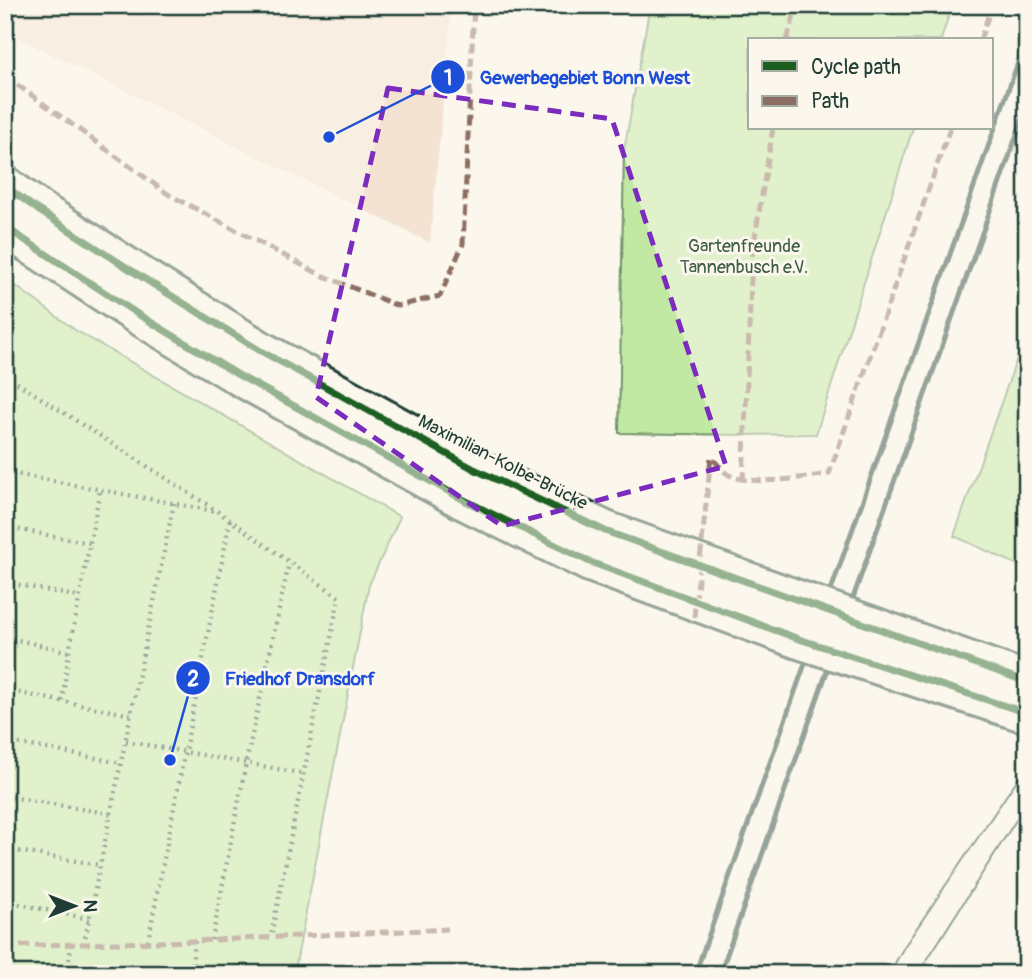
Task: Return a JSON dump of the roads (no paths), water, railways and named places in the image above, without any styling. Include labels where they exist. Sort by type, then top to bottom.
[{"type":"street","name":"Maximilian-Kolbe-Brücke","points":[[5,186],[128,268],[603,567],[799,639],[1027,713]]},
{"type":"street","name":"Maximilian-Kolbe-Brücke","points":[[5,227],[136,313],[240,376],[469,485],[1027,682]]},
{"type":"tram line","points":[[889,974],[904,947],[1027,765]]},
{"type":"tram line","points":[[918,974],[1027,803]]},
{"type":"railway","points":[[695,974],[1027,37]]},
{"type":"railway","points":[[720,974],[1027,106]]},
{"type":"place","name":"Gewerbegebiet Bonn West","points":[[329,137]]},
{"type":"place","name":"Friedhof Dransdorf","points":[[170,760]]},
{"type":"park label","name":"Gartenfreunde Tannenbusch e.V.","points":[[744,256]]}]
